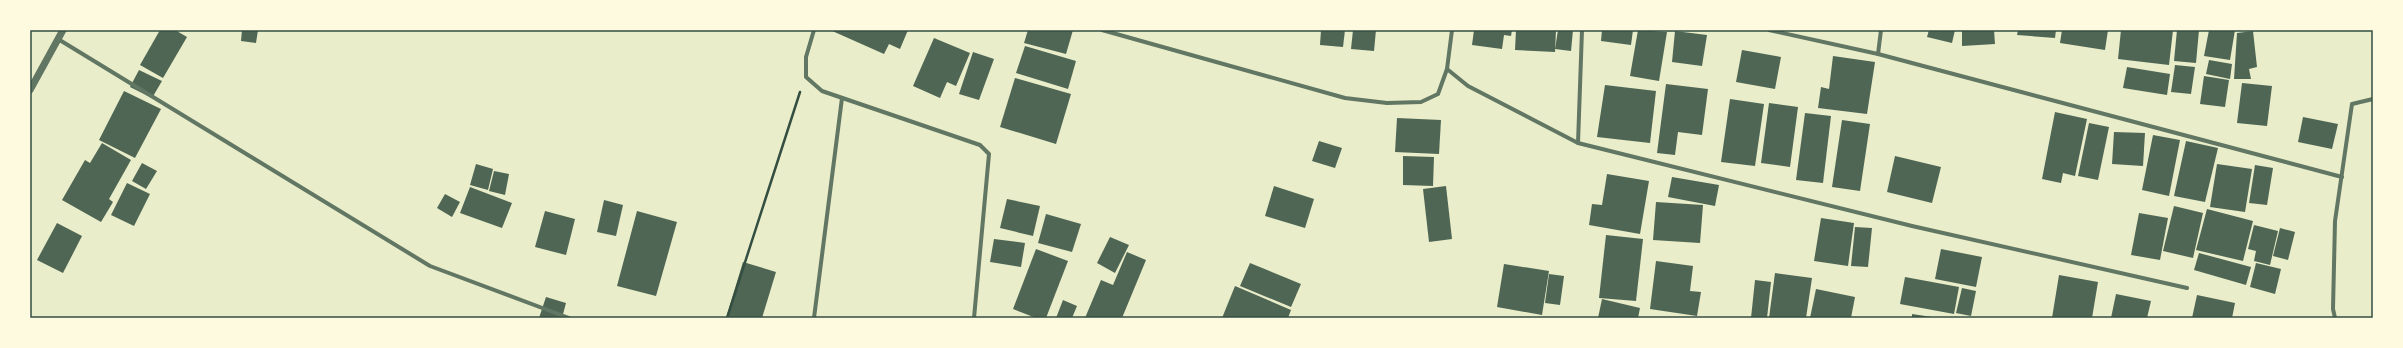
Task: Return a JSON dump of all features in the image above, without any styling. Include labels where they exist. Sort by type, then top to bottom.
[{"type":"street","points":[[30,90],[63,30]]},
{"type":"street","points":[[814,30],[806,57],[806,77],[822,92],[980,145],[989,154],[974,318]]},
{"type":"street","points":[[1102,30],[1345,98],[1387,103],[1421,102],[1438,94],[1447,69],[1452,30]]},
{"type":"street","points":[[1578,143],[1582,30]]},
{"type":"street","points":[[1769,30],[1878,54],[2342,177]]},
{"type":"street","points":[[1878,54],[1881,30]]},
{"type":"street","points":[[58,39],[430,266],[569,318]]},
{"type":"street","points":[[1447,69],[1468,86],[1578,143],[1912,226],[2187,288]]},
{"type":"street","points":[[814,318],[842,98]]},
{"type":"street","points":[[2335,318],[2333,309],[2335,221],[2352,104],[2373,99]]},
{"type":"path","points":[[727,318],[806,77]]},
{"type":"building","points":[[160,30],[175,30],[187,37],[163,78],[140,65]]},
{"type":"building","points":[[242,30],[258,30],[256,43],[241,41]]},
{"type":"building","points":[[830,30],[908,30],[900,49],[889,44],[884,54]]},
{"type":"building","points":[[1028,30],[1073,30],[1066,54],[1024,43]]},
{"type":"building","points":[[1321,30],[1345,30],[1343,47],[1320,45]]},
{"type":"building","points":[[1353,30],[1376,30],[1374,51],[1351,49]]},
{"type":"building","points":[[1474,30],[1512,30],[1511,36],[1504,35],[1502,49],[1472,45]]},
{"type":"building","points":[[1516,30],[1556,30],[1555,52],[1515,50]]},
{"type":"building","points":[[1558,30],[1573,30],[1571,51],[1555,49]]},
{"type":"building","points":[[1602,30],[1633,30],[1631,45],[1601,41]]},
{"type":"building","points":[[1638,30],[1667,32],[1659,81],[1630,76]]},
{"type":"building","points":[[1929,30],[1955,30],[1952,43],[1927,37]]},
{"type":"building","points":[[1962,30],[1994,30],[1995,44],[1962,46]]},
{"type":"building","points":[[2018,30],[2056,30],[2055,38],[2017,35]]},
{"type":"building","points":[[2062,30],[2108,30],[2105,50],[2060,43]]},
{"type":"building","points":[[2121,30],[2173,30],[2169,65],[2118,59]]},
{"type":"building","points":[[2177,30],[2199,30],[2196,63],[2174,61]]},
{"type":"building","points":[[2209,30],[2235,30],[2230,60],[2204,56]]},
{"type":"building","points":[[1675,31],[1707,35],[1702,66],[1672,62]]},
{"type":"building","points":[[2253,31],[2257,67],[2249,69],[2251,79],[2234,79],[2237,33]]},
{"type":"building","points":[[934,38],[970,53],[956,86],[947,82],[940,98],[913,86]]},
{"type":"building","points":[[1025,46],[1076,61],[1068,89],[1016,73]]},
{"type":"building","points":[[1742,50],[1781,57],[1775,89],[1736,82]]},
{"type":"building","points":[[973,52],[994,59],[979,100],[959,94]]},
{"type":"building","points":[[1833,56],[1875,62],[1867,114],[1818,108],[1821,87],[1829,89]]},
{"type":"building","points":[[2209,60],[2232,64],[2230,79],[2206,74]]},
{"type":"building","points":[[2175,65],[2195,67],[2191,94],[2171,92]]},
{"type":"building","points":[[2127,67],[2170,74],[2167,95],[2123,88]]},
{"type":"building","points":[[139,70],[162,81],[152,98],[130,87]]},
{"type":"building","points":[[2204,76],[2229,80],[2225,107],[2200,104]]},
{"type":"building","points":[[1015,78],[1071,94],[1056,144],[1000,127]]},
{"type":"building","points":[[2242,83],[2272,86],[2267,126],[2237,123]]},
{"type":"building","points":[[1666,84],[1708,89],[1702,135],[1678,132],[1675,155],[1657,153]]},
{"type":"building","points":[[1605,85],[1656,91],[1650,143],[1597,137]]},
{"type":"building","points":[[124,91],[161,109],[135,158],[99,140]]},
{"type":"building","points":[[1730,99],[1764,104],[1755,166],[1721,162]]},
{"type":"building","points":[[1769,103],[1798,107],[1790,167],[1761,163]]},
{"type":"building","points":[[2055,112],[2087,119],[2075,176],[2063,173],[2061,183],[2042,179]]},
{"type":"building","points":[[1805,113],[1831,116],[1823,183],[1796,180]]},
{"type":"building","points":[[2303,117],[2338,124],[2332,149],[2298,142]]},
{"type":"building","points":[[1397,118],[1441,120],[1439,154],[1395,152]]},
{"type":"building","points":[[1842,120],[1870,124],[1860,191],[1832,187]]},
{"type":"building","points":[[2089,123],[2109,127],[2098,180],[2078,176]]},
{"type":"building","points":[[2114,132],[2145,133],[2143,166],[2112,164]]},
{"type":"building","points":[[2153,135],[2180,140],[2169,196],[2142,190]]},
{"type":"building","points":[[1319,141],[1342,148],[1335,168],[1312,161]]},
{"type":"building","points":[[2186,141],[2218,148],[2205,202],[2174,196]]},
{"type":"building","points":[[102,143],[131,160],[109,199],[113,202],[101,222],[62,200],[85,160],[90,163]]},
{"type":"building","points":[[1403,156],[1434,157],[1433,186],[1403,185]]},
{"type":"building","points":[[1895,156],[1941,167],[1932,203],[1887,192]]},
{"type":"building","points":[[142,163],[157,171],[146,189],[132,181]]},
{"type":"building","points":[[476,164],[493,169],[488,190],[470,185]]},
{"type":"building","points":[[2217,164],[2252,169],[2245,212],[2210,207]]},
{"type":"building","points":[[2255,165],[2273,168],[2267,205],[2249,203]]},
{"type":"building","points":[[494,171],[509,174],[505,195],[489,191]]},
{"type":"building","points":[[1607,174],[1649,181],[1640,234],[1589,225],[1592,204],[1602,205]]},
{"type":"building","points":[[1672,177],[1719,185],[1715,206],[1668,197]]},
{"type":"building","points":[[127,183],[150,194],[134,226],[111,215]]},
{"type":"building","points":[[1274,186],[1314,199],[1305,228],[1265,216]]},
{"type":"building","points":[[1446,186],[1452,239],[1429,242],[1423,189]]},
{"type":"building","points":[[470,187],[512,203],[502,228],[460,213]]},
{"type":"building","points":[[445,194],[460,202],[452,217],[437,208]]},
{"type":"building","points":[[1007,199],[1040,206],[1033,236],[1000,228]]},
{"type":"building","points":[[604,200],[623,205],[616,236],[597,232]]},
{"type":"building","points":[[1656,202],[1703,205],[1700,243],[1653,240]]},
{"type":"building","points":[[2174,206],[2203,213],[2193,258],[2163,251]]},
{"type":"building","points":[[2207,209],[2253,221],[2243,261],[2196,250]]},
{"type":"building","points":[[545,211],[575,219],[566,255],[535,247]]},
{"type":"building","points":[[637,211],[677,222],[656,296],[617,286]]},
{"type":"building","points":[[2139,213],[2168,218],[2160,260],[2131,255]]},
{"type":"building","points":[[1046,214],[1081,224],[1072,252],[1038,243]]},
{"type":"building","points":[[1821,218],[1854,223],[1848,266],[1814,261]]},
{"type":"building","points":[[57,223],[82,236],[63,273],[37,260]]},
{"type":"building","points":[[2254,225],[2278,231],[2270,265],[2254,261],[2256,251],[2248,249]]},
{"type":"building","points":[[1855,227],[1872,228],[1868,267],[1851,266]]},
{"type":"building","points":[[2280,228],[2295,232],[2288,260],[2273,256]]},
{"type":"building","points":[[1606,235],[1643,239],[1636,301],[1599,298]]},
{"type":"building","points":[[1110,237],[1129,245],[1115,273],[1097,263]]},
{"type":"building","points":[[994,239],[1025,243],[1021,267],[990,262]]},
{"type":"building","points":[[1036,249],[1068,261],[1046,318],[1036,318],[1013,309]]},
{"type":"building","points":[[1941,249],[1982,257],[1976,287],[1935,279]]},
{"type":"building","points":[[1127,252],[1146,260],[1122,318],[1085,318],[1101,280],[1113,285]]},
{"type":"building","points":[[2199,253],[2251,267],[2246,285],[2194,270]]},
{"type":"building","points":[[1656,261],[1693,266],[1690,291],[1701,292],[1697,316],[1650,309]]},
{"type":"building","points":[[743,262],[776,272],[762,318],[726,318]]},
{"type":"building","points":[[1250,263],[1301,284],[1291,307],[1240,286]]},
{"type":"building","points":[[2256,263],[2281,269],[2275,294],[2250,287]]},
{"type":"building","points":[[1504,264],[1549,271],[1542,315],[1497,307]]},
{"type":"building","points":[[1775,273],[1812,278],[1806,318],[1769,318]]},
{"type":"building","points":[[1549,274],[1564,276],[1560,305],[1545,303]]},
{"type":"building","points":[[2059,275],[2098,282],[2092,318],[2052,318]]},
{"type":"building","points":[[1905,277],[1959,287],[1954,314],[1900,304]]},
{"type":"building","points":[[1755,280],[1771,282],[1767,318],[1751,318]]},
{"type":"building","points":[[1235,286],[1291,310],[1288,318],[1222,318]]},
{"type":"building","points":[[1962,288],[1976,291],[1971,316],[1956,313]]},
{"type":"building","points":[[1816,289],[1855,297],[1851,318],[1810,318]]},
{"type":"building","points":[[2116,294],[2151,301],[2147,318],[2111,318]]},
{"type":"building","points":[[2197,295],[2235,303],[2232,318],[2192,318]]},
{"type":"building","points":[[546,297],[566,303],[562,318],[539,318]]},
{"type":"building","points":[[1602,299],[1640,308],[1638,318],[1598,318]]},
{"type":"building","points":[[1063,300],[1077,306],[1072,318],[1056,318]]},
{"type":"building","points":[[1912,314],[1932,317],[1932,318],[1912,318]]}]
